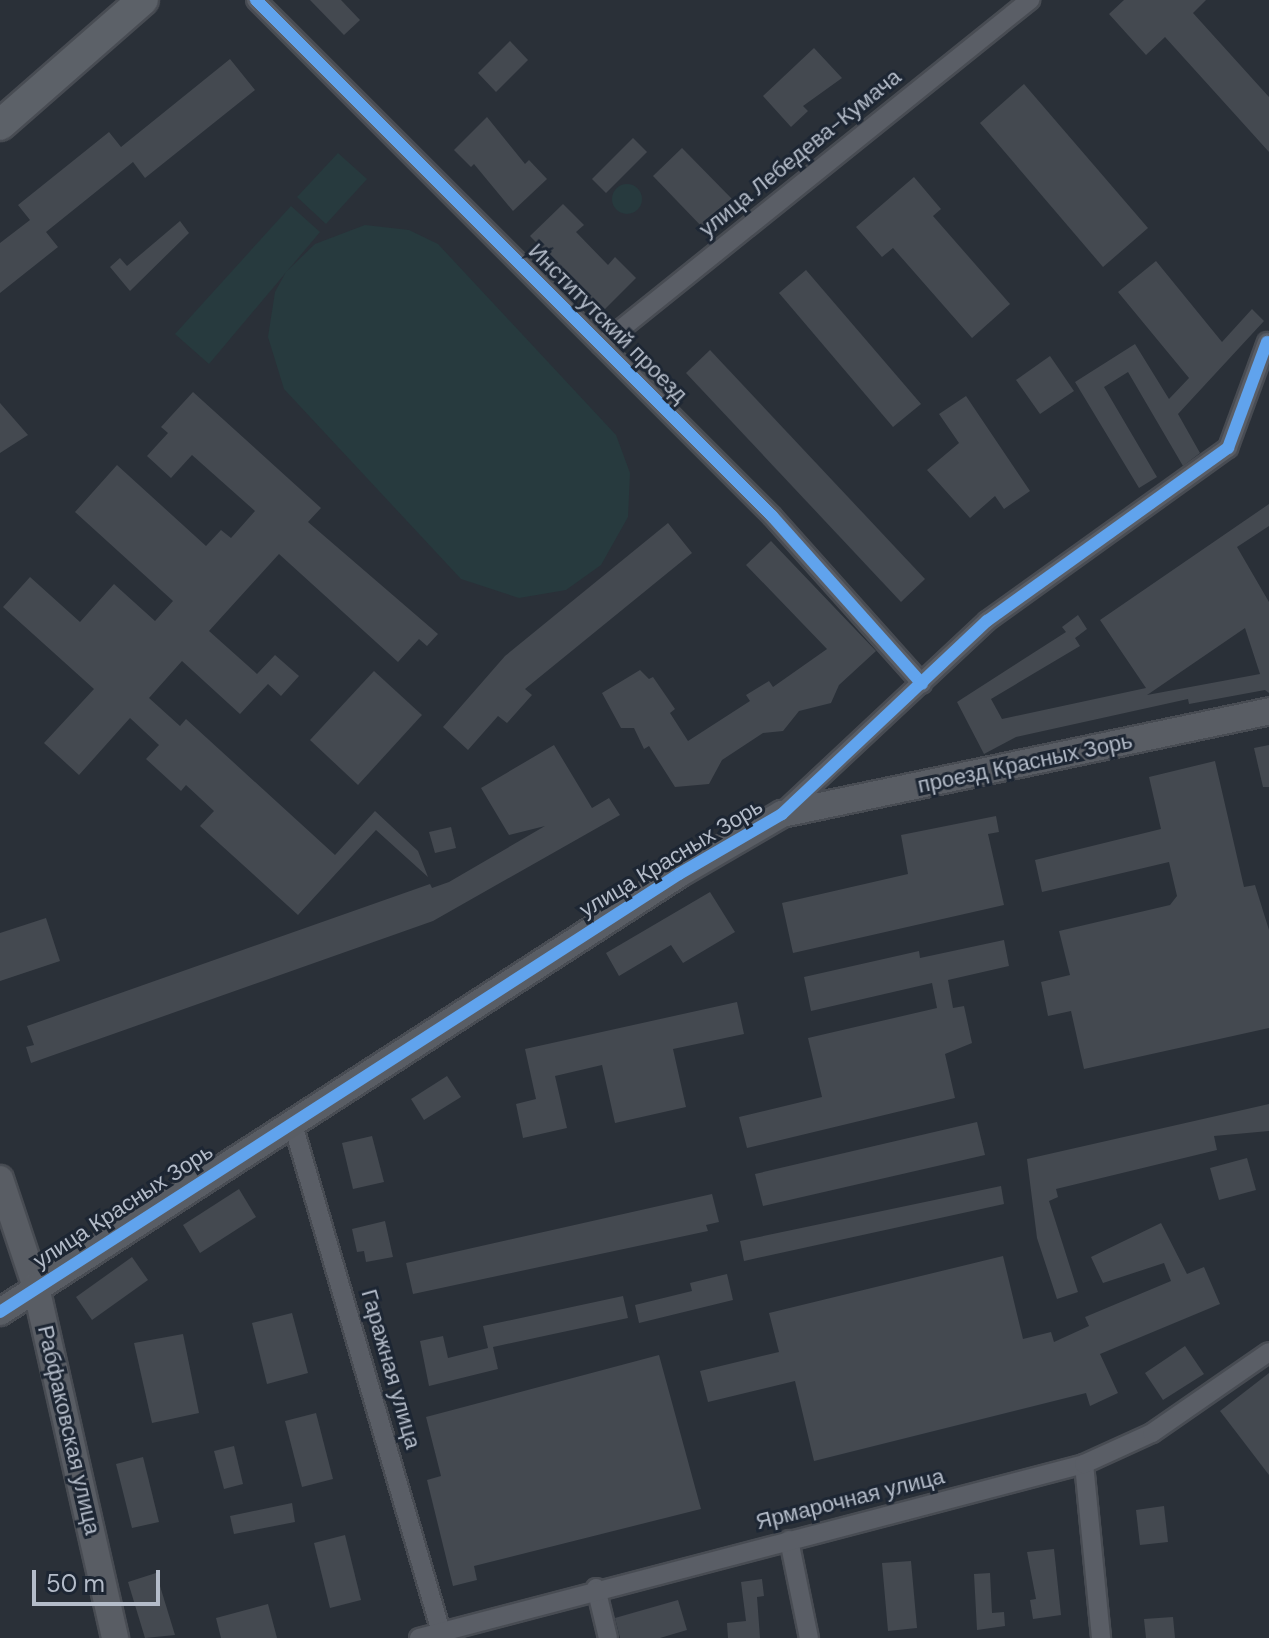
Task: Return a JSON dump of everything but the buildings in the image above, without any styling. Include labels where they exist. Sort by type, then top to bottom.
[{"type":"main road","points":[[0,125],[133,4]]},
{"type":"street","name":"Институтский проезд","points":[[256,0],[772,516],[922,684]]},
{"type":"street","name":"улица Лебедева-Кумача","points":[[601,345],[1030,0]]},
{"type":"street","name":"улица Красных Зорь","points":[[0,1312],[666,882],[782,814],[987,621],[1182,486],[1228,448],[1267,342]]},
{"type":"street","name":"проезд Красных Зорь","points":[[782,814],[1269,711]]},
{"type":"street","name":"Гаражная улица","points":[[292,1121],[441,1632]]},
{"type":"street","name":"Рабфаковская улица","points":[[0,1179],[36,1287],[115,1638]]},
{"type":"street","name":"Ярмарочная улица","points":[[419,1638],[596,1588],[1084,1464],[1152,1433],[1269,1352]]},
{"type":"street","points":[[1084,1464],[1101,1638]]},
{"type":"street","points":[[789,1540],[809,1638]]},
{"type":"street","points":[[596,1588],[608,1638]]},
{"type":"green space","points":[[338,153],[367,179],[326,224],[297,197]]},
{"type":"green space","points":[[627,184],[638,188],[642,199],[638,210],[627,214],[616,210],[612,199],[616,188]]},
{"type":"green space","points":[[291,206],[320,232],[209,364],[175,334]]},
{"type":"green space","points":[[365,225],[409,230],[438,244],[616,435],[630,473],[628,517],[601,565],[566,590],[519,598],[461,579],[284,389],[268,337],[275,292],[286,272],[315,244]]},
{"type":"cycle path","points":[[256,0],[772,516],[922,684]]},
{"type":"cycle path","points":[[0,1312],[679,874],[782,814],[987,621],[1228,448],[1267,342]]}]
